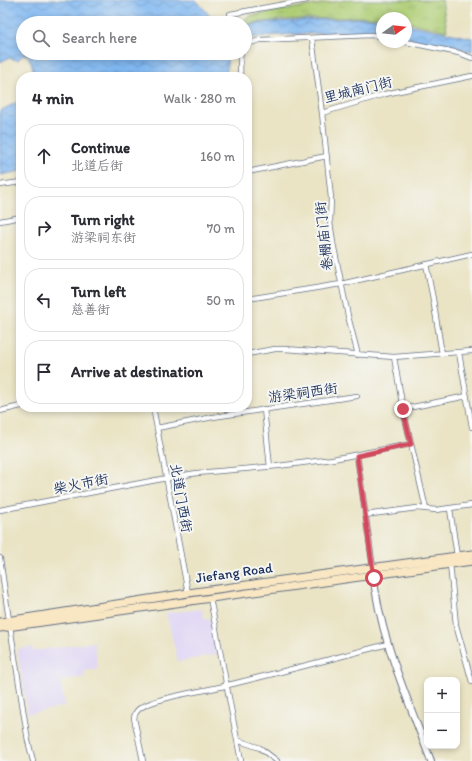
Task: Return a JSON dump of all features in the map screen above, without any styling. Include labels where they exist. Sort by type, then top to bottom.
[{"type":"main road","name":"Jiefang Road","points":[[0,622],[10,623],[210,598],[375,572],[472,554]]},
{"type":"main road","name":"Jiefang Road","points":[[0,628],[10,623],[188,593],[450,564],[472,560]]},
{"type":"street","points":[[230,14],[307,0]]},
{"type":"street","points":[[252,42],[260,40],[376,35]]},
{"type":"street","name":"里城南门街","points":[[312,38],[322,113],[385,94],[472,76]]},
{"type":"street","points":[[412,43],[459,53],[472,58]]},
{"type":"street","points":[[240,60],[240,72]]},
{"type":"street","name":"卷棚庙门街","points":[[322,113],[327,156],[333,243],[358,355]]},
{"type":"street","points":[[252,171],[327,156]]},
{"type":"street","points":[[0,185],[16,183]]},
{"type":"street","points":[[0,221],[16,218]]},
{"type":"street","points":[[252,297],[341,284],[472,254]]},
{"type":"street","points":[[426,264],[442,354]]},
{"type":"street","points":[[252,353],[275,349],[285,349],[394,357],[472,351]]},
{"type":"street","points":[[459,353],[469,399],[472,427]]},
{"type":"street","points":[[394,357],[403,409],[426,509]]},
{"type":"street","name":"游梁祠西街","points":[[252,411],[358,396]]},
{"type":"street","points":[[403,409],[469,399]]},
{"type":"street","points":[[0,411],[16,407]]},
{"type":"street","points":[[264,409],[270,467]]},
{"type":"street","name":"北道门西街","points":[[154,412],[188,593]]},
{"type":"street","name":"游梁祠西街","points":[[157,428],[245,412]]},
{"type":"street","name":"柴火市街","points":[[0,510],[197,473],[270,467],[357,456],[411,444]]},
{"type":"street","points":[[357,456],[375,572],[391,643],[424,733]]},
{"type":"street","points":[[365,515],[417,508],[436,510],[472,505]]},
{"type":"street","points":[[450,509],[457,556]]},
{"type":"street","points":[[0,558],[32,761]]},
{"type":"street","points":[[450,564],[456,626],[472,682]]},
{"type":"street","points":[[375,572],[378,603],[388,644],[431,761]]},
{"type":"street","points":[[210,598],[241,761]]},
{"type":"street","points":[[143,761],[134,713],[148,704],[168,698],[227,686],[388,644]]},
{"type":"street","points":[[237,740],[260,748],[277,761]]},
{"type":"street","points":[[430,749],[434,761]]},
{"type":"shaded area","points":[[202,609],[204,619],[210,618],[217,654],[178,662],[166,613]]},
{"type":"shaded area","points":[[94,642],[98,669],[84,671],[85,677],[60,681],[65,706],[28,714],[17,649],[32,647],[33,651]]},
{"type":"green space","points":[[346,0],[442,0],[447,31],[412,23],[412,12],[376,12],[376,17],[279,20],[252,23],[252,16],[250,16]]},
{"type":"water","points":[[0,0],[196,0],[210,16],[16,16],[16,60],[8,58],[0,62]]},
{"type":"water","points":[[367,18],[376,19],[376,33],[343,32],[252,38],[252,24]]},
{"type":"water","points":[[412,25],[472,38],[472,51],[412,39]]},
{"type":"water","points":[[30,60],[227,60],[226,72],[32,72],[33,68]]},
{"type":"water","points":[[16,103],[16,172],[0,175],[0,111]]},
{"type":"route","points":[[374,578],[357,456],[411,444],[403,409]]}]
